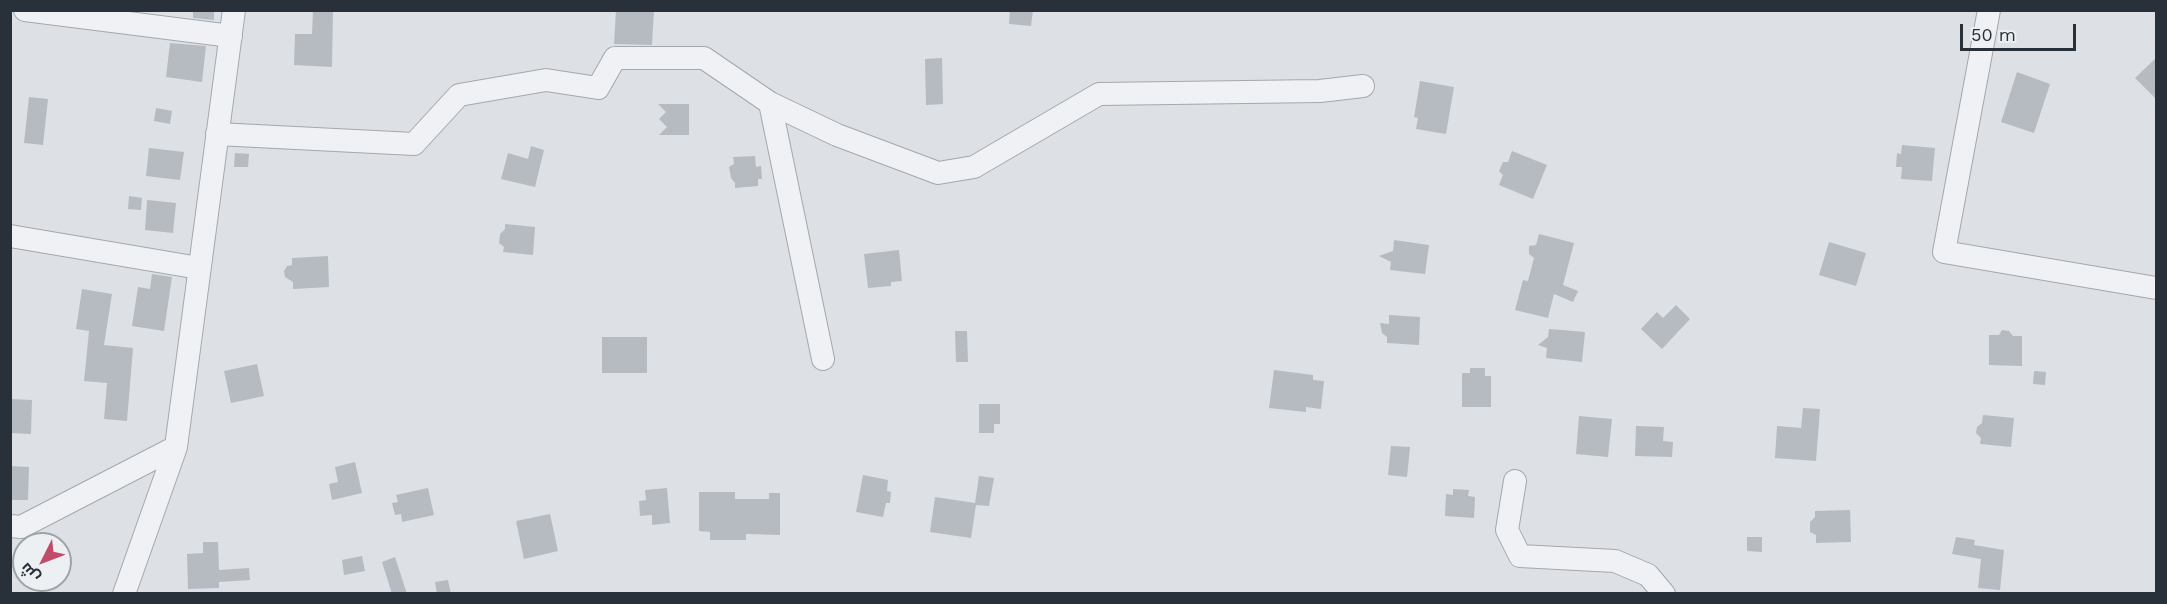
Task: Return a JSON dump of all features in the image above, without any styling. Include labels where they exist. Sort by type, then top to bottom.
[{"type":"street","points":[[25,10],[231,36]]},
{"type":"street","points":[[124,594],[176,447],[234,10]]},
{"type":"street","points":[[1989,10],[1944,252],[2157,288]]},
{"type":"street","points":[[217,134],[414,144],[459,95],[546,80],[598,88],[615,58],[704,58],[770,103],[837,135],[938,173],[974,166],[1099,94],[1320,91],[1363,86]]},
{"type":"street","points":[[770,103],[823,359]]},
{"type":"street","points":[[10,236],[199,268]]},
{"type":"street","points":[[10,526],[21,527],[176,447]]},
{"type":"street","points":[[1515,481],[1507,530],[1520,556],[1615,561],[1648,575],[1664,594]]},
{"type":"building","points":[[193,10],[214,10],[214,20],[193,18]]},
{"type":"building","points":[[313,10],[333,10],[332,67],[294,65],[295,34],[312,34]]},
{"type":"building","points":[[616,10],[654,10],[652,45],[614,44]]},
{"type":"building","points":[[1010,10],[1033,10],[1031,26],[1009,24]]},
{"type":"building","points":[[170,43],[206,46],[202,82],[166,77]]},
{"type":"building","points":[[2157,57],[2157,100],[2135,78]]},
{"type":"building","points":[[942,58],[943,104],[926,105],[925,59]]},
{"type":"building","points":[[2017,72],[2050,84],[2034,133],[2001,122]]},
{"type":"building","points":[[1420,81],[1454,87],[1446,134],[1416,129],[1418,118],[1414,117]]},
{"type":"building","points":[[29,97],[48,99],[43,145],[24,143]]},
{"type":"building","points":[[658,104],[689,104],[689,135],[659,135],[667,127],[659,119],[666,112]]},
{"type":"building","points":[[156,108],[172,111],[170,124],[154,121]]},
{"type":"building","points":[[1902,145],[1935,148],[1932,181],[1901,179],[1902,167],[1896,167],[1897,153],[1901,154]]},
{"type":"building","points":[[531,146],[544,150],[535,187],[501,179],[508,153],[528,159]]},
{"type":"building","points":[[149,148],[184,152],[180,180],[146,176]]},
{"type":"building","points":[[1512,151],[1547,165],[1533,199],[1499,185],[1503,175],[1499,171],[1503,162],[1508,162]]},
{"type":"building","points":[[235,153],[249,154],[248,167],[234,167]]},
{"type":"building","points":[[755,156],[756,167],[761,166],[762,179],[758,179],[758,186],[735,188],[729,167],[734,164],[733,157]]},
{"type":"building","points":[[129,196],[142,198],[141,210],[128,209]]},
{"type":"building","points":[[147,200],[176,203],[173,233],[145,230]]},
{"type":"building","points":[[505,224],[535,227],[533,255],[503,252],[504,247],[499,243]]},
{"type":"building","points":[[1539,234],[1574,243],[1563,285],[1578,291],[1573,302],[1554,294],[1548,318],[1515,310],[1523,280],[1528,281],[1534,258],[1529,254],[1529,246],[1536,245]]},
{"type":"building","points":[[1394,240],[1429,245],[1425,274],[1390,270],[1391,262],[1379,256],[1393,251]]},
{"type":"building","points":[[1829,242],[1866,253],[1856,286],[1819,275]]},
{"type":"building","points":[[899,250],[902,281],[891,282],[891,286],[868,288],[864,254]]},
{"type":"building","points":[[328,256],[329,287],[293,289],[293,282],[285,277],[284,271],[287,266],[292,265],[292,258]]},
{"type":"building","points":[[152,274],[172,277],[164,331],[132,326],[138,287],[150,289]]},
{"type":"building","points":[[82,289],[112,294],[104,345],[133,348],[127,421],[104,419],[107,383],[84,381],[89,331],[76,329]]},
{"type":"building","points":[[1676,305],[1690,319],[1662,349],[1641,329],[1657,312],[1663,318]]},
{"type":"building","points":[[1389,315],[1420,317],[1419,345],[1387,343],[1387,337],[1382,333],[1380,323],[1389,324]]},
{"type":"building","points":[[1549,329],[1585,332],[1582,362],[1546,358],[1547,348],[1538,345],[1548,337]]},
{"type":"building","points":[[2002,330],[2009,331],[2013,336],[2022,336],[2022,366],[1989,365],[1989,335],[1999,335]]},
{"type":"building","points":[[955,331],[967,331],[968,362],[956,362]]},
{"type":"building","points":[[602,337],[647,337],[647,373],[602,373]]},
{"type":"building","points":[[257,364],[264,396],[231,403],[224,371]]},
{"type":"building","points":[[1470,368],[1485,368],[1485,376],[1491,376],[1491,407],[1462,407],[1462,373],[1470,373]]},
{"type":"building","points":[[1274,370],[1313,375],[1313,380],[1324,381],[1321,409],[1306,407],[1306,412],[1269,408]]},
{"type":"building","points":[[2034,371],[2046,372],[2045,385],[2033,384]]},
{"type":"building","points":[[10,399],[32,400],[31,434],[10,433]]},
{"type":"building","points":[[979,404],[1000,404],[1000,424],[994,424],[994,433],[979,433]]},
{"type":"building","points":[[1803,408],[1820,409],[1816,461],[1775,458],[1777,426],[1801,428]]},
{"type":"building","points":[[1983,415],[2014,418],[2011,447],[1980,444],[1981,438],[1976,433],[1977,427],[1982,423]]},
{"type":"building","points":[[1579,416],[1612,419],[1608,457],[1576,454]]},
{"type":"building","points":[[1636,426],[1664,427],[1663,441],[1673,442],[1672,457],[1635,456]]},
{"type":"building","points":[[1391,446],[1410,447],[1407,477],[1388,475]]},
{"type":"building","points":[[355,462],[362,493],[332,500],[329,484],[338,482],[335,467]]},
{"type":"building","points":[[10,466],[29,467],[28,500],[10,500]]},
{"type":"building","points":[[863,475],[888,480],[887,491],[891,492],[890,503],[886,503],[883,517],[856,512]]},
{"type":"building","points":[[979,476],[994,478],[989,506],[976,505],[971,538],[930,532],[935,497],[975,503]]},
{"type":"building","points":[[428,488],[434,515],[402,522],[401,514],[395,515],[392,503],[398,502],[396,495]]},
{"type":"building","points":[[667,488],[670,523],[652,525],[652,515],[640,516],[639,501],[646,500],[645,490]]},
{"type":"building","points":[[1453,489],[1469,490],[1468,496],[1475,497],[1474,518],[1445,516],[1446,494],[1453,495]]},
{"type":"building","points":[[699,492],[735,492],[735,499],[769,499],[769,493],[780,493],[780,535],[746,534],[746,540],[710,540],[710,532],[699,531]]},
{"type":"building","points":[[1850,510],[1851,542],[1816,543],[1816,535],[1810,532],[1810,522],[1815,517],[1815,511]]},
{"type":"building","points":[[550,514],[558,551],[524,559],[516,521]]},
{"type":"building","points":[[1747,537],[1762,537],[1762,552],[1747,551]]},
{"type":"building","points":[[1956,537],[1975,540],[1974,545],[2004,550],[2000,590],[1978,588],[1981,559],[1952,554]]},
{"type":"building","points":[[203,542],[218,542],[219,570],[249,568],[250,580],[219,582],[219,588],[188,589],[187,554],[203,553]]},
{"type":"building","points":[[362,556],[365,571],[344,575],[342,560]]},
{"type":"building","points":[[395,557],[407,594],[392,594],[382,562]]},
{"type":"building","points":[[448,580],[451,594],[437,594],[435,582]]}]
